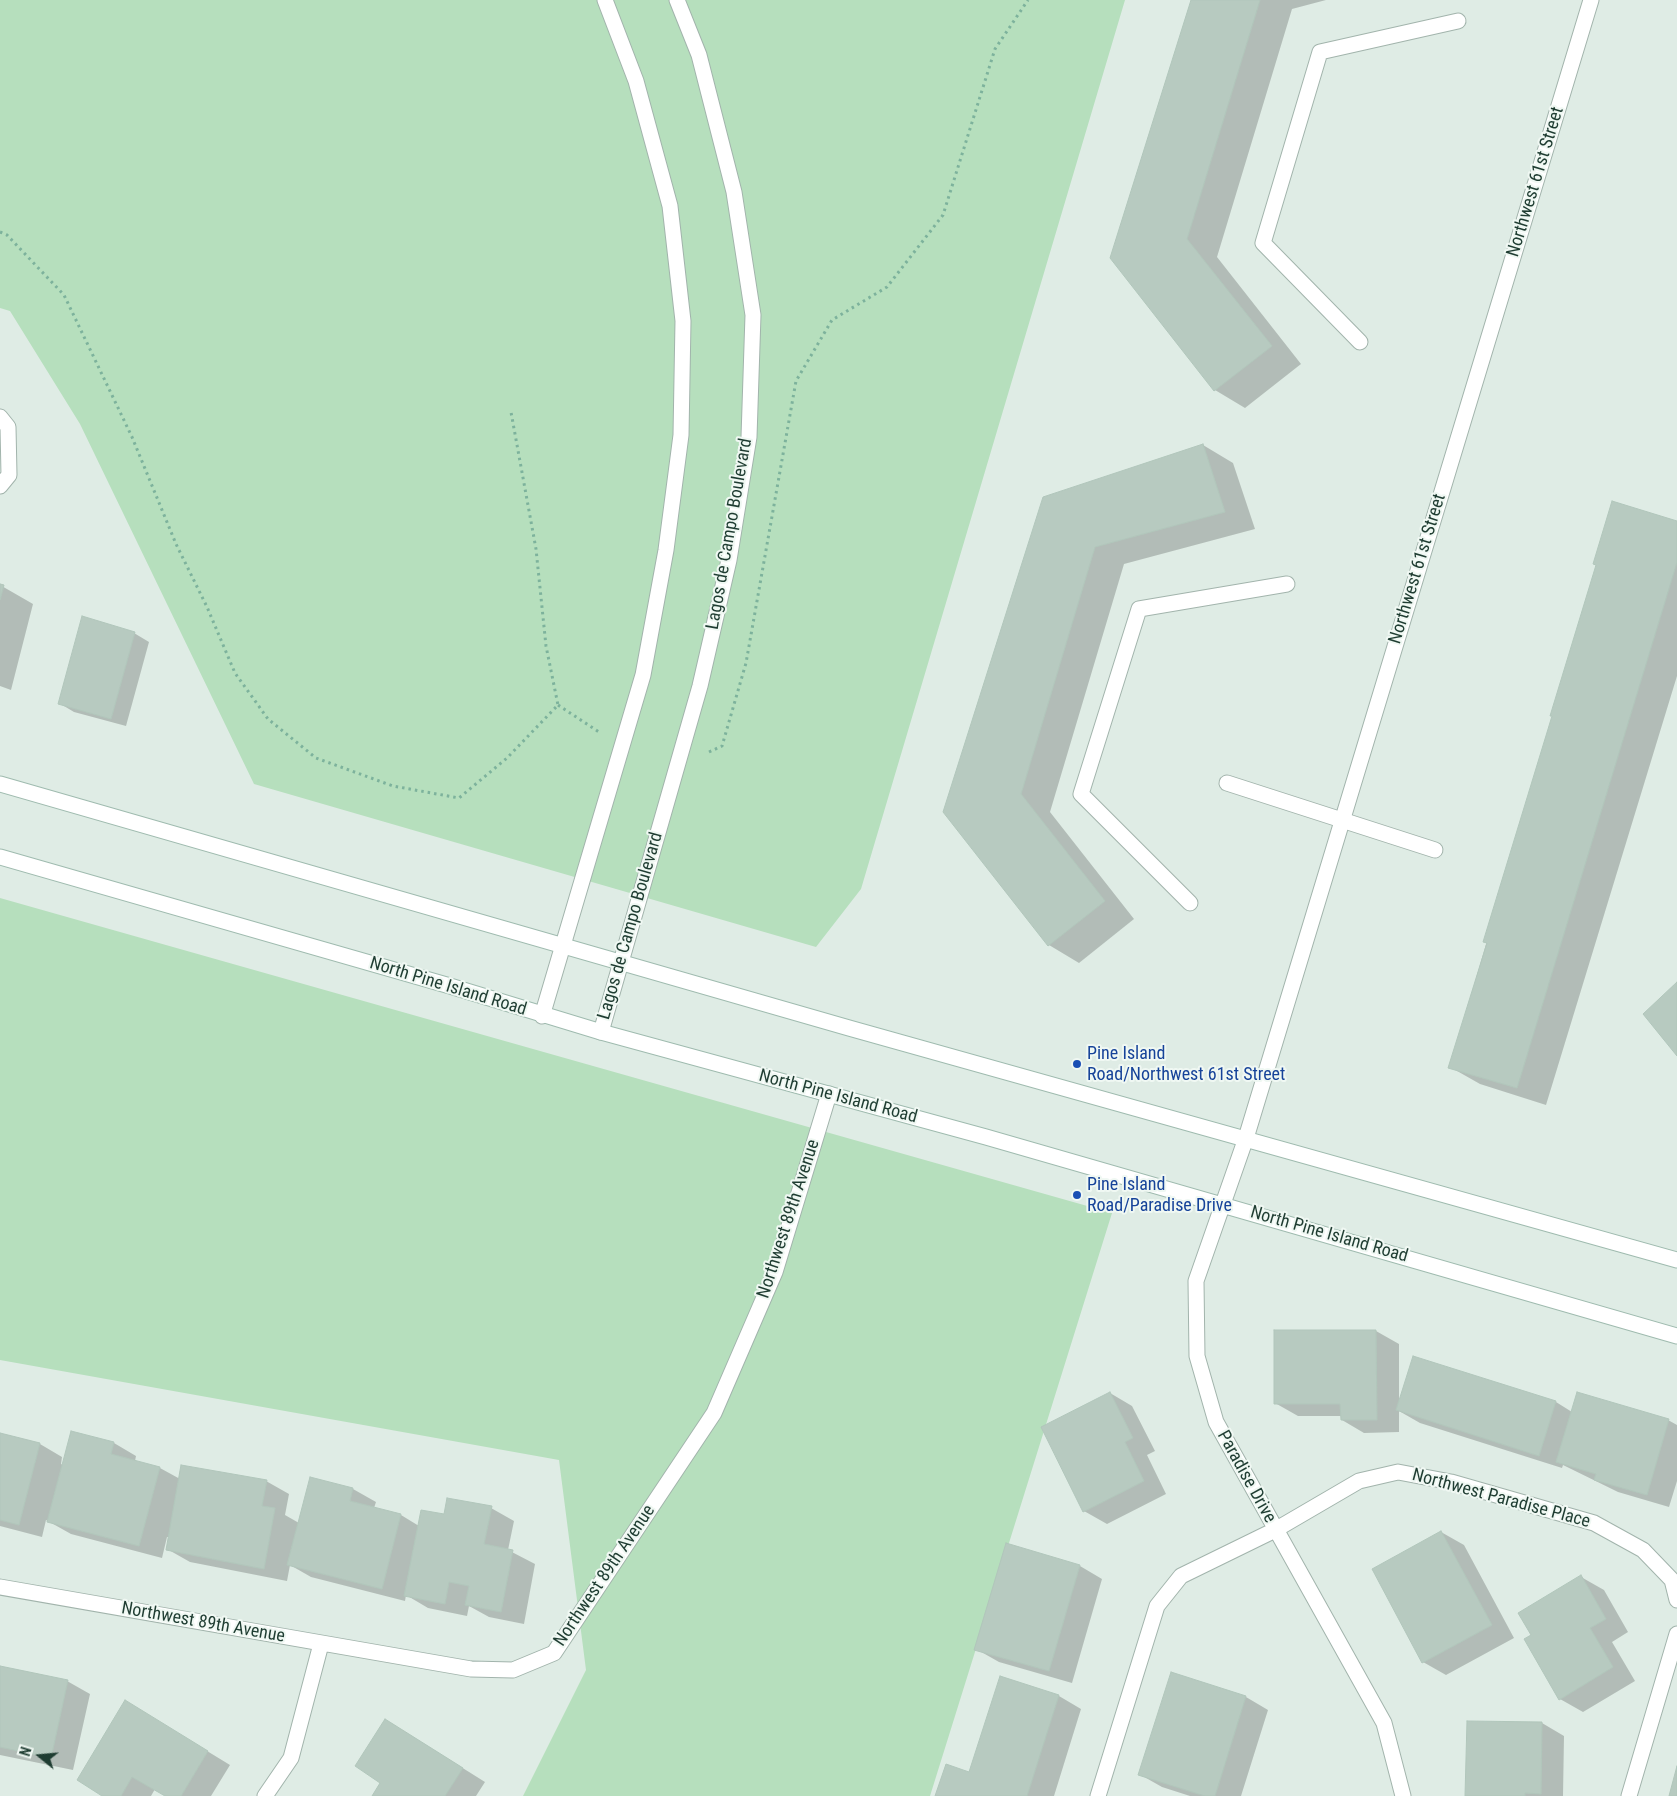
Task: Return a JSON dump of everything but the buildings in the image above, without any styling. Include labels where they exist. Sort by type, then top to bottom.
[{"type":"street","points":[[542,1016],[643,675],[666,550],[681,435],[683,321],[670,206],[636,82],[605,0]]},
{"type":"street","name":"Lagos de Campo Boulevard","points":[[601,1032],[700,686],[729,560],[749,437],[753,315],[734,192],[698,55],[677,0]]},
{"type":"street","name":"Northwest 61st Street","points":[[1246,1138],[1591,0]]},
{"type":"street","points":[[1360,342],[1263,243],[1320,52],[1458,21]]},
{"type":"street","points":[[0,417],[8,427],[9,475],[0,486]]},
{"type":"street","points":[[1190,903],[1081,794],[1139,609],[1287,584]]},
{"type":"street","points":[[1227,783],[1435,850]]},
{"type":"street","points":[[0,784],[563,946],[1677,1260]]},
{"type":"street","name":"North Pine Island Road","points":[[0,857],[431,981],[542,1016],[1222,1204],[1677,1336]]},
{"type":"street","name":"Northwest 89th Avenue","points":[[0,1587],[471,1669],[513,1670],[554,1652],[714,1413],[774,1272],[829,1094]]},
{"type":"street","name":"Paradise Drive","points":[[1246,1138],[1196,1281],[1197,1356],[1216,1422],[1384,1723],[1403,1796]]},
{"type":"street","name":"Northwest Paradise Place","points":[[1098,1796],[1157,1606],[1180,1576],[1275,1530],[1359,1481],[1398,1472],[1451,1482],[1594,1523],[1643,1550],[1672,1580],[1677,1600]]},
{"type":"street","points":[[1629,1796],[1677,1634]]},
{"type":"street","points":[[265,1796],[291,1758],[321,1644]]},
{"type":"path","points":[[796,381],[832,320],[886,287],[943,215],[995,49],[1028,0]]},
{"type":"path","points":[[0,232],[7,235],[64,294],[132,437],[176,544],[207,607],[235,673],[268,718],[316,758],[393,786],[459,798],[507,758],[558,705],[546,646],[536,549],[511,412]]},
{"type":"green space","points":[[0,0],[1125,0],[861,889],[816,947],[254,784],[80,424],[10,311],[0,308]]},
{"type":"green space","points":[[0,898],[1112,1213],[930,1796],[523,1796],[586,1670],[559,1460],[0,1360]]},
{"type":"place","name":"Pine Island Road/Northwest 61st Street","points":[[1077,1064]]},
{"type":"place","name":"Pine Island Road/Paradise Drive","points":[[1077,1195]]}]
